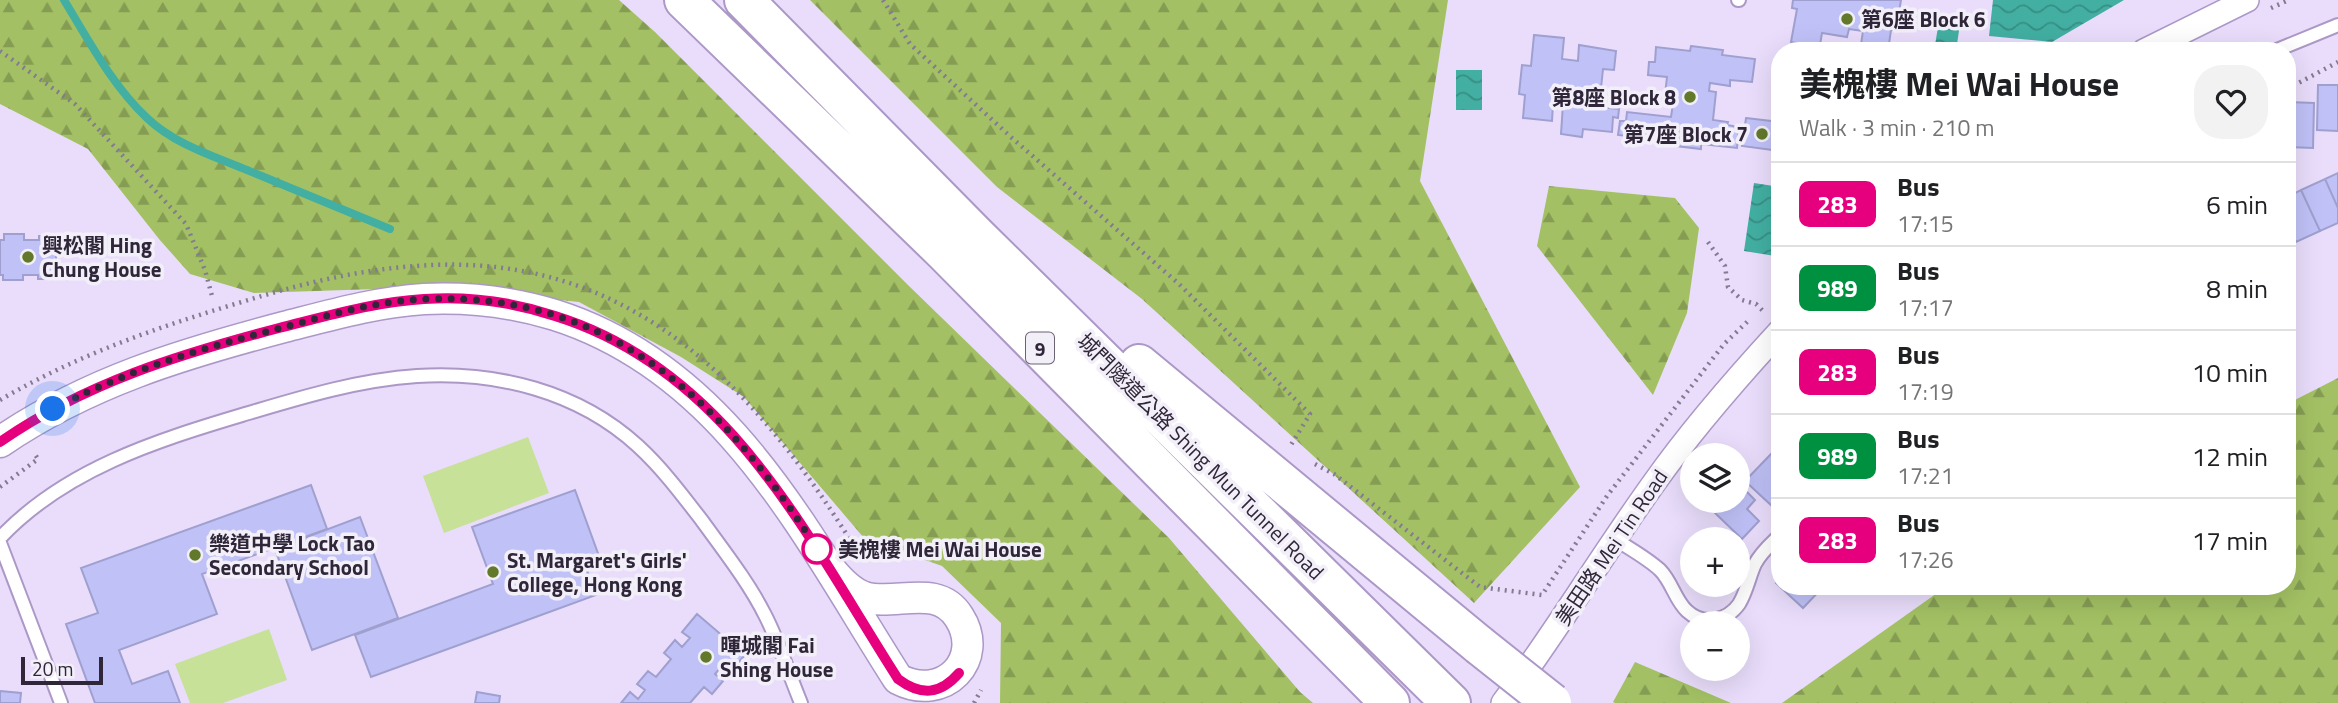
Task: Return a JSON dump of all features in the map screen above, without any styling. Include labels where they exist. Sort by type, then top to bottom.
[{"type":"highway","name":"城門隧道公路 Shing Mun Tunnel Road","points":[[684,0],[944,252],[1390,703]]},
{"type":"highway","name":"城門隧道公路 Shing Mun Tunnel Road","points":[[744,0],[976,235],[1443,695]]},
{"type":"highway","points":[[976,235],[1126,353],[1552,703]]},
{"type":"street","points":[[2162,42],[2247,0]]},
{"type":"street","points":[[0,442],[80,395],[156,363],[362,306],[426,299],[454,299],[510,304],[537,310],[595,330],[623,344],[675,379],[723,423],[777,489],[898,679],[917,703]]},
{"type":"street","name":"美田路 Mei Tin Road","points":[[1503,703],[1615,539],[1771,328]]},
{"type":"street","points":[[831,570],[847,587],[864,596],[883,599],[931,598],[948,605],[961,619],[966,635],[966,653],[959,673],[952,681],[941,688],[928,691],[915,689],[898,679]]},
{"type":"lane","points":[[2296,42],[2338,25]]},
{"type":"lane","points":[[61,703],[0,541],[33,507],[93,470],[164,439],[196,429],[319,393],[388,379],[459,376],[523,384],[547,392],[588,412],[636,444],[658,466],[718,543],[765,614],[802,703]]},
{"type":"lane","points":[[1615,539],[1660,571],[1670,582],[1687,612],[1705,620],[1724,617],[1738,604],[1748,587],[1756,563],[1771,546]]},
{"type":"path","points":[[883,0],[910,44],[1012,138],[1179,284],[1310,414],[1288,449],[1299,456]]},
{"type":"path","points":[[0,51],[75,104],[186,224],[205,270],[212,296]]},
{"type":"path","points":[[2296,84],[2338,62]]},
{"type":"path","points":[[1708,242],[1725,266],[1728,286],[1742,300],[1756,304],[1771,321]]},
{"type":"path","points":[[1311,462],[1334,474],[1480,587],[1542,595],[1607,496],[1724,344],[1748,321]]},
{"type":"path","points":[[0,487],[38,458]]},
{"type":"green space","points":[[0,0],[619,0],[655,32],[909,286],[1169,538],[1300,692],[1313,703],[1000,703],[1001,623],[942,566],[864,538],[744,397],[681,357],[579,302],[438,287],[254,293],[190,274],[88,149],[0,104]]},
{"type":"green space","points":[[810,0],[1448,0],[1420,181],[1580,487],[1474,603],[1142,299],[997,187]]},
{"type":"green space","points":[[1549,186],[1675,198],[1699,228],[1687,313],[1653,395],[1537,246]]},
{"type":"green space","points":[[2338,378],[2338,703],[1782,703],[1934,595],[2296,595],[2296,399]]},
{"type":"green space","points":[[1635,662],[1731,703],[1613,702]]},
{"type":"shaded area","points":[[528,437],[549,493],[444,533],[423,476]]},
{"type":"shaded area","points":[[269,629],[287,680],[223,703],[190,703],[175,664]]},
{"type":"water","points":[[1993,0],[2124,0],[2052,42],[1989,36]]},
{"type":"water","points":[[1939,21],[1960,24],[1957,42],[1936,42]]},
{"type":"water","points":[[1456,70],[1482,70],[1482,110],[1456,110]]},
{"type":"water","points":[[1754,183],[1771,186],[1771,255],[1744,251]]},
{"type":"building","name":"第6座 Block 6","points":[[1793,0],[1901,0],[1896,30],[1891,30],[1889,42],[1861,42],[1863,31],[1849,29],[1847,37],[1822,33],[1820,42],[1791,42],[1797,9],[1792,8]]},
{"type":"building","points":[[1534,35],[1564,38],[1562,59],[1578,61],[1579,45],[1616,51],[1614,70],[1603,69],[1599,107],[1619,109],[1618,118],[1613,117],[1612,132],[1583,129],[1582,137],[1561,134],[1563,104],[1553,104],[1552,121],[1523,118],[1525,95],[1519,94],[1522,65],[1531,66]]},
{"type":"building","name":"第8座 Block 8","points":[[1691,46],[1723,50],[1722,55],[1755,59],[1752,82],[1730,80],[1730,86],[1710,83],[1709,91],[1716,92],[1713,120],[1739,127],[1737,148],[1701,144],[1701,149],[1668,145],[1668,141],[1618,135],[1620,121],[1626,121],[1627,112],[1671,117],[1673,104],[1664,103],[1667,77],[1648,75],[1649,62],[1655,62],[1656,47],[1690,51]]},
{"type":"building","points":[[2318,85],[2338,85],[2338,131],[2317,130]]},
{"type":"building","points":[[2296,102],[2314,103],[2313,148],[2296,147]]},
{"type":"building","name":"第7座 Block 7","points":[[1746,118],[1771,121],[1771,150],[1742,146]]},
{"type":"building","points":[[2338,173],[2338,208],[2325,179]]},
{"type":"building","points":[[2325,179],[2338,208],[2338,223],[2320,231],[2301,190]]},
{"type":"building","points":[[2301,190],[2320,231],[2296,242],[2296,192]]},
{"type":"building","name":"興松閣 Hing Chung House","points":[[4,234],[24,234],[24,240],[39,240],[39,236],[56,236],[56,279],[38,279],[38,275],[23,275],[23,280],[3,280],[3,275],[0,275],[0,240],[4,240]]},
{"type":"building","points":[[1771,454],[1771,505],[1750,486],[1750,476]]},
{"type":"building","name":"樂道中學 Lock Tao Secondary School","points":[[311,485],[327,529],[202,574],[217,614],[119,650],[132,684],[168,671],[180,703],[95,703],[66,624],[98,613],[81,568]]},
{"type":"building","points":[[575,490],[600,559],[585,565],[596,595],[371,677],[355,635],[493,584],[472,527]]},
{"type":"building","points":[[1750,512],[1759,521],[1750,531],[1750,527],[1730,527],[1715,513]]},
{"type":"building","points":[[360,517],[398,618],[312,650],[275,549]]},
{"type":"building","points":[[1789,595],[1815,595],[1803,608]]},
{"type":"building","name":"暉城閣 Fai Shing House","points":[[697,614],[745,655],[730,672],[722,666],[715,674],[723,681],[712,694],[704,687],[690,703],[621,703],[630,692],[638,699],[645,690],[637,684],[648,671],[656,677],[671,659],[664,653],[675,640],[682,647],[690,638],[682,632]]},
{"type":"building","points":[[0,691],[21,693],[20,703],[0,703]]},
{"type":"building","points":[[477,692],[500,696],[499,703],[475,703]]},
{"type":"waterway","points":[[64,0],[112,77],[134,105],[169,135],[194,148],[390,229]]},
{"type":"bus line","name":"283","points":[[0,442],[80,395],[156,363],[362,306],[399,301],[454,299],[510,304],[537,310],[595,330],[623,344],[675,379],[723,423],[777,489],[898,679],[915,689],[928,691],[947,685],[959,673]]},
{"type":"place","name":"第6座 Block 6","points":[[1847,19]]},
{"type":"place","name":"第8座 Block 8","points":[[1690,97]]},
{"type":"place","name":"第7座 Block 7","points":[[1762,134]]},
{"type":"place","name":"興松閣 Hing Chung House","points":[[28,257]]},
{"type":"place","name":"美槐樓 Mei Wai House","points":[[817,549]]},
{"type":"place","name":"樂道中學 Lock Tao Secondary School","points":[[195,555]]},
{"type":"place","name":"St. Margaret's Girls' College, Hong Kong","points":[[493,572]]},
{"type":"place","name":"暉城閣 Fai Shing House","points":[[706,657]]},
{"type":"route","points":[[53,409],[156,363],[362,306],[426,299],[510,304],[537,310],[595,330],[623,344],[675,379],[723,423],[759,465],[817,549]]}]
